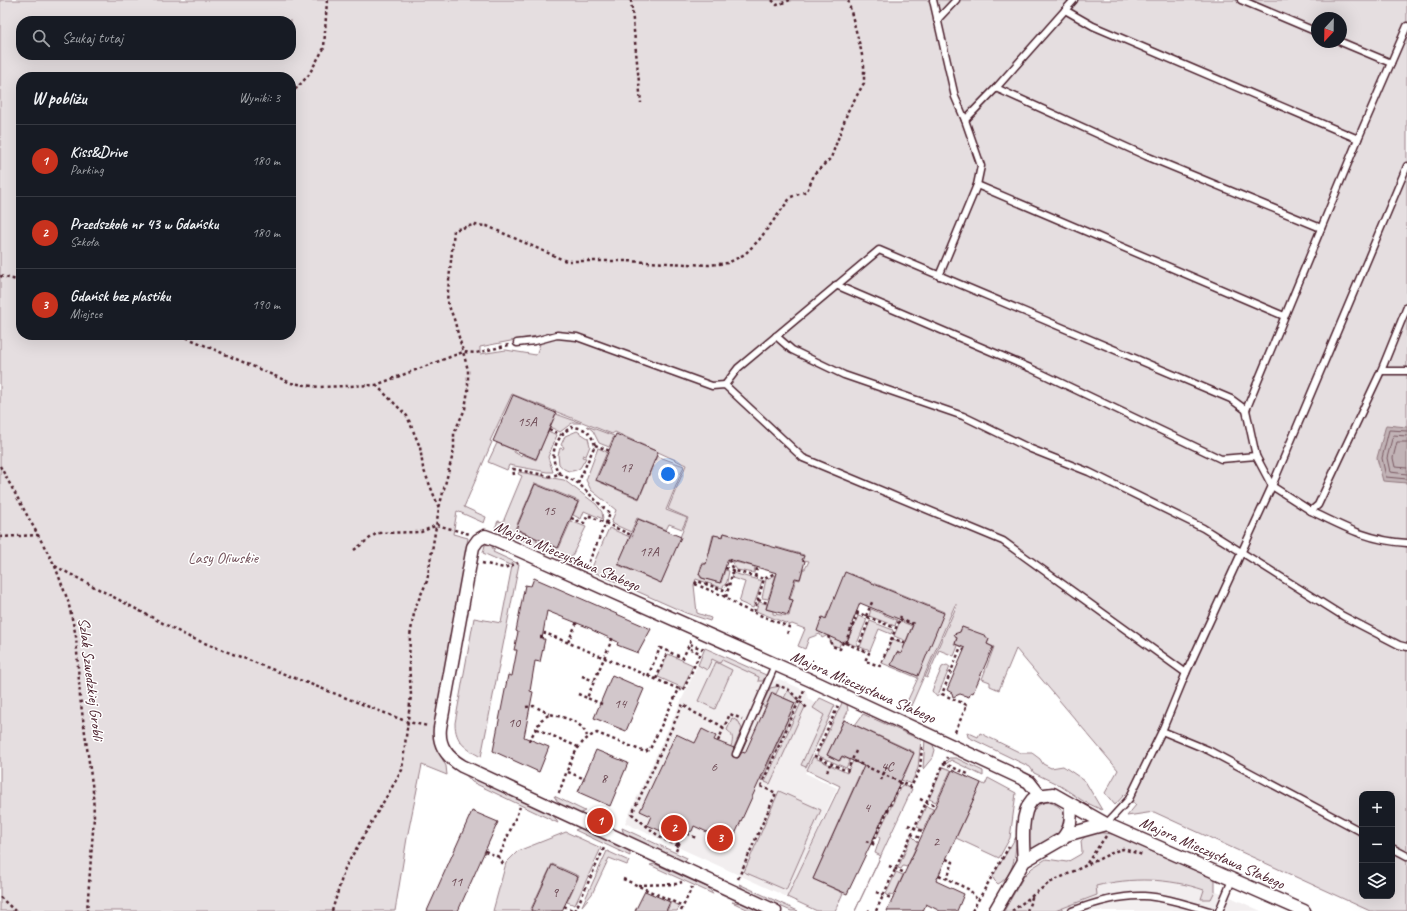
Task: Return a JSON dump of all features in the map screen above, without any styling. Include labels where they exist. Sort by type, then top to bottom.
[{"type":"street","name":"Majora Mieczysława Słabego","points":[[775,911],[462,766],[452,760],[445,752],[440,742],[440,728],[473,547],[478,540],[485,536],[496,540],[775,665],[1021,778],[1029,782],[1040,796],[1053,794],[1070,805],[1108,825],[1304,911]]},
{"type":"street","points":[[1024,861],[1022,832],[1032,800],[1040,796]]},
{"type":"street","points":[[995,911],[1024,861],[1062,839],[1066,835],[1071,819],[1070,805]]},
{"type":"street","points":[[1066,835],[1108,825]]},
{"type":"lane","points":[[933,0],[955,97],[965,120],[981,166],[977,185],[939,276]]},
{"type":"lane","points":[[937,20],[956,0]]},
{"type":"lane","points":[[965,120],[996,88],[1074,0]]},
{"type":"lane","points":[[1241,0],[1311,29]]},
{"type":"lane","points":[[1065,10],[1093,26],[1358,139]]},
{"type":"lane","points":[[1407,26],[1358,139],[1246,410],[1256,456],[1272,486],[1311,511],[1360,535],[1392,543],[1407,544]]},
{"type":"lane","points":[[1347,44],[1391,62]]},
{"type":"lane","points":[[996,88],[1146,156],[1321,228]]},
{"type":"lane","points":[[1108,825],[1129,799],[1162,731],[1186,673],[1243,553],[1407,166]]},
{"type":"lane","points":[[977,185],[1284,316]]},
{"type":"lane","points":[[725,385],[738,368],[879,250],[1231,399],[1246,410]]},
{"type":"lane","points":[[836,285],[1030,368],[1221,459],[1256,456]]},
{"type":"lane","points":[[1311,511],[1318,505],[1381,370],[1407,307]]},
{"type":"lane","points":[[517,343],[535,341],[557,335],[577,337],[712,386],[725,385],[803,458],[1003,541],[1186,673]]},
{"type":"lane","points":[[776,336],[792,350],[844,375],[963,416],[1031,449],[1089,472],[1203,528],[1344,616],[1399,645],[1407,647]]},
{"type":"lane","points":[[1381,370],[1407,371]]},
{"type":"lane","points":[[736,754],[775,665]]},
{"type":"lane","points":[[1162,731],[1208,750],[1359,830]]},
{"type":"lane","points":[[1395,850],[1407,856]]},
{"type":"lane","points":[[1219,911],[1232,880]]},
{"type":"lane","points":[[1072,911],[1117,900],[1143,896],[1175,901],[1210,911]]},
{"type":"path","points":[[296,89],[308,76],[324,48],[327,0]]},
{"type":"path","points":[[631,0],[641,103]]},
{"type":"path","points":[[772,0],[777,5],[790,0]]},
{"type":"path","points":[[332,911],[345,868],[402,770],[411,696],[409,662],[410,636],[415,608],[427,581],[439,508],[454,450],[454,433],[465,409],[468,390],[468,370],[454,319],[446,301],[454,230],[473,225],[487,226],[566,261],[626,261],[709,265],[728,263],[745,254],[760,240],[791,197],[807,191],[815,173],[831,158],[848,111],[864,83],[864,66],[861,50],[848,0]]},
{"type":"path","points":[[0,276],[16,279]]},
{"type":"path","points":[[192,340],[291,383],[319,387],[376,385],[463,352],[476,353],[517,343]]},
{"type":"path","points":[[376,385],[407,416],[420,447],[423,468],[439,508]]},
{"type":"path","points":[[578,483],[594,444],[591,434],[581,428],[571,427],[561,435],[554,452],[553,465],[560,474],[578,483],[610,514],[586,570]]},
{"type":"path","points":[[549,429],[561,435]]},
{"type":"path","points":[[594,444],[610,451]]},
{"type":"path","name":"Szlak Szwedzkiej Grobli","points":[[0,466],[54,566],[68,601],[76,636],[80,697],[93,791],[94,817],[87,911]]},
{"type":"path","points":[[514,475],[513,469],[550,476],[560,474]]},
{"type":"path","points":[[571,518],[584,523],[588,515],[633,536]]},
{"type":"path","points":[[354,550],[377,533],[421,532],[437,525],[468,533],[478,540]]},
{"type":"path","points":[[0,537],[38,535]]},
{"type":"path","points":[[726,597],[733,571],[729,560]]},
{"type":"path","points":[[482,563],[504,568],[520,562]]},
{"type":"path","points":[[54,566],[189,637],[408,722],[440,728]]},
{"type":"path","points":[[725,568],[764,579],[776,573]]},
{"type":"path","points":[[755,577],[757,568]]},
{"type":"path","points":[[754,612],[764,579]]},
{"type":"path","points":[[729,584],[725,586],[723,590],[697,581],[695,584],[726,597],[740,607],[789,627],[787,636]]},
{"type":"path","points":[[758,600],[768,603]]},
{"type":"path","points":[[866,616],[873,600]]},
{"type":"path","points":[[828,636],[832,646],[840,649],[843,642],[845,643],[857,612],[895,628]]},
{"type":"path","points":[[858,648],[870,618]]},
{"type":"path","points":[[845,643],[869,653],[865,661],[880,666],[895,628],[901,618],[912,624],[913,622]]},
{"type":"path","points":[[568,642],[576,622]]},
{"type":"path","points":[[848,624],[852,626]]},
{"type":"path","points":[[540,636],[544,637],[545,633],[683,691],[700,653],[688,648]]},
{"type":"path","points":[[587,698],[613,637]]},
{"type":"path","points":[[891,638],[906,643]]},
{"type":"path","points":[[648,676],[660,648],[683,658],[690,643],[702,649],[704,646]]},
{"type":"path","points":[[956,732],[967,705],[942,694],[951,676],[960,649],[964,650]]},
{"type":"path","points":[[656,679],[668,652]]},
{"type":"path","points":[[582,676],[594,681]]},
{"type":"path","points":[[784,687],[808,709]]},
{"type":"path","points":[[738,879],[776,793],[759,785],[805,688]]},
{"type":"path","points":[[558,795],[578,747],[587,736],[596,733],[645,752],[650,749],[679,689]]},
{"type":"path","points":[[578,694],[602,704]]},
{"type":"path","points":[[952,698],[954,694]]},
{"type":"path","points":[[834,702],[839,704],[815,756],[847,771],[856,751]]},
{"type":"path","points":[[679,845],[661,838],[632,814],[683,704],[693,712],[724,728]]},
{"type":"path","points":[[526,707],[534,706],[550,714],[567,718],[579,725],[587,736]]},
{"type":"path","points":[[529,741],[541,720],[550,714]]},
{"type":"path","points":[[718,742],[730,714],[749,723]]},
{"type":"path","points":[[537,729],[578,747]]},
{"type":"path","points":[[852,760],[911,787],[920,769],[923,738]]},
{"type":"path","points":[[876,911],[943,763],[951,755]]},
{"type":"path","points":[[943,763],[968,774],[966,777]]},
{"type":"path","points":[[827,772],[830,764]]},
{"type":"path","points":[[880,780],[887,766]]},
{"type":"path","points":[[568,772],[585,779]]},
{"type":"path","points":[[872,844],[901,782]]},
{"type":"path","points":[[920,799],[935,806]]},
{"type":"path","points":[[499,857],[520,807]]},
{"type":"path","points":[[908,825],[924,832]]},
{"type":"path","points":[[1087,863],[1104,840],[1108,825]]},
{"type":"path","points":[[676,851],[684,832],[696,838]]},
{"type":"path","points":[[911,834],[920,838]]},
{"type":"path","points":[[679,845],[665,838],[666,835],[675,839],[683,836]]},
{"type":"path","points":[[866,841],[875,845]]},
{"type":"path","points":[[972,911],[1012,842]]},
{"type":"path","points":[[564,906],[575,911],[605,846]]},
{"type":"path","points":[[1012,911],[1049,883],[1087,863],[1123,849],[1147,857]]},
{"type":"path","points":[[485,851],[499,857],[503,864]]},
{"type":"path","points":[[946,859],[953,862],[946,879]]},
{"type":"path","points":[[889,866],[905,873]]},
{"type":"path","points":[[939,875],[970,890],[978,901]]},
{"type":"path","points":[[623,878],[683,906]]},
{"type":"path","points":[[638,885],[676,884],[682,882]]},
{"type":"path","points":[[681,911],[692,887]]},
{"type":"path","points":[[876,892],[893,899]]},
{"type":"path","points":[[1027,911],[1033,894]]},
{"type":"path","points":[[0,897],[15,911]]},
{"type":"shaded area","points":[[705,649],[773,682],[779,679],[806,691],[808,699],[816,704],[824,700],[836,705],[805,773],[837,788],[787,897],[625,823]]},
{"type":"shaded area","points":[[1121,851],[1226,895],[1261,911],[1031,911]]},
{"type":"green space","name":"Lasy Oliwskie","points":[[0,0],[1407,0],[1407,911],[1370,911],[1154,812],[1127,816],[1136,805],[1124,795],[1115,805],[1105,793],[1118,770],[1016,649],[999,690],[990,686],[990,682],[982,679],[994,647],[987,644],[989,639],[962,627],[954,644],[958,646],[954,656],[939,650],[927,678],[925,677],[957,605],[955,605],[911,706],[906,704],[918,678],[882,663],[893,639],[905,644],[897,663],[918,672],[944,612],[859,577],[832,613],[828,612],[822,627],[843,636],[839,647],[832,645],[828,635],[822,638],[820,634],[809,638],[805,649],[798,646],[805,629],[792,624],[790,625],[756,611],[759,602],[767,604],[766,609],[773,611],[773,614],[789,616],[793,600],[790,599],[796,579],[800,580],[803,569],[805,569],[809,561],[803,560],[804,555],[776,547],[775,552],[733,540],[734,536],[724,533],[722,537],[713,535],[706,564],[702,563],[699,574],[701,578],[721,583],[725,570],[729,571],[727,582],[722,588],[696,579],[694,585],[697,613],[711,618],[710,621],[686,613],[596,573],[593,565],[609,528],[630,537],[618,565],[661,583],[688,518],[668,509],[686,465],[615,432],[612,434],[512,394],[490,441],[492,442],[464,507],[486,517],[484,523],[457,511],[453,534],[468,538],[435,721],[436,747],[446,766],[447,775],[422,765],[407,838],[395,911],[0,911]],"holes":[[[536,336],[540,344],[536,355],[506,350],[480,354],[480,347]]]},
{"type":"green space","points":[[556,414],[581,423],[572,423],[560,432],[550,427]]},
{"type":"green space","points":[[587,426],[614,436],[609,447],[599,443],[593,431]]},
{"type":"green space","points":[[548,431],[557,435],[548,457],[553,472],[509,465],[507,470],[488,462],[497,443],[514,450],[514,452],[521,456],[522,454],[536,460]]},
{"type":"green space","points":[[577,431],[588,438],[590,446],[586,456],[583,455],[582,457],[586,458],[580,468],[574,471],[569,471],[564,469],[559,464],[558,455],[560,448],[563,449],[564,447],[561,445],[565,436]]},
{"type":"green space","points":[[598,448],[607,452],[595,480],[639,499],[657,456],[684,466],[666,510],[687,518],[682,529],[669,524],[666,530],[637,518],[631,532],[611,523],[616,510],[591,490],[586,480]]},
{"type":"green space","points":[[519,472],[564,480],[596,504],[602,512],[603,519],[584,511],[581,519],[573,515],[579,501],[535,483],[515,529],[537,539],[536,541],[543,544],[545,542],[559,548],[571,521],[586,527],[571,558],[563,558],[495,528],[498,521],[503,522],[522,476],[518,474]]},
{"type":"green space","points":[[493,544],[492,548],[495,549],[493,552],[519,564],[481,757],[462,744],[457,735],[455,723],[474,618],[501,623],[512,566],[483,553],[485,545]]},
{"type":"green space","points":[[731,561],[755,567],[754,573],[737,570]]},
{"type":"green space","points":[[733,573],[762,581],[753,608],[739,602],[745,582],[732,578]]},
{"type":"green space","points":[[776,575],[768,599],[762,598],[766,579]]},
{"type":"green space","points":[[871,609],[897,620],[895,626],[869,616]]},
{"type":"green space","points":[[858,616],[867,619],[856,646],[847,642]]},
{"type":"green space","points":[[870,621],[893,630],[891,634],[879,629],[870,651],[860,647]]},
{"type":"green space","points":[[900,621],[912,626],[906,641],[894,636]]},
{"type":"green space","points":[[705,648],[766,675],[763,681],[758,681],[759,677],[722,660],[720,663],[712,659],[707,670],[698,665]]},
{"type":"green space","points":[[668,654],[693,665],[683,688],[658,677]]},
{"type":"green space","points":[[716,662],[732,670],[715,709],[698,701]]},
{"type":"green space","points":[[947,665],[950,667],[937,697],[932,691],[942,667]]},
{"type":"green space","points":[[780,686],[776,694],[772,692],[765,707],[762,705],[770,688]]},
{"type":"green space","points":[[788,690],[798,701],[762,781],[761,780],[795,703],[784,698]]},
{"type":"green space","points":[[820,698],[835,705],[806,767],[801,765],[824,715],[813,708]]},
{"type":"green space","points":[[837,699],[847,704],[848,711],[827,755],[840,761],[842,757],[850,760],[846,768],[817,755],[842,703]]},
{"type":"green space","points":[[801,703],[805,707],[770,784],[765,782]]},
{"type":"green space","points":[[863,714],[921,740],[918,768],[911,784],[887,774],[890,767],[905,774],[914,752],[855,725]]},
{"type":"green space","points":[[732,718],[739,722],[742,729],[730,756],[727,755],[732,742],[732,736],[727,730]]},
{"type":"green space","points":[[967,732],[978,737],[980,733],[1021,753],[1032,753],[1040,759],[1043,764],[1051,768],[1063,766],[1085,781],[1102,810],[1083,801],[1059,785],[1034,773],[1030,767],[968,737]]},
{"type":"green space","points":[[925,739],[932,743],[935,750],[933,757],[923,769]]},
{"type":"green space","points":[[813,757],[847,773],[853,761],[879,774],[878,778],[861,771],[813,879],[843,893],[835,911],[817,911],[787,897],[840,786],[807,770]]},
{"type":"green space","points":[[949,758],[956,758],[983,771],[983,776],[951,760],[946,764],[944,763]]},
{"type":"green space","points":[[943,767],[951,770],[936,802],[929,799]]},
{"type":"green space","points":[[464,773],[554,816],[558,823],[472,782]]},
{"type":"green space","points":[[988,778],[1016,793],[1010,838],[999,858],[956,838],[981,783],[985,785]]},
{"type":"green space","points":[[903,785],[912,789],[881,856],[875,853],[880,838],[877,836],[901,786]]},
{"type":"green space","points":[[779,791],[821,810],[786,890],[744,872]]},
{"type":"green space","points":[[554,796],[585,811],[579,814],[559,804]]},
{"type":"green space","points":[[1047,802],[1059,807],[1064,815],[1065,821],[1062,832],[1048,844],[1030,853],[1028,849],[1028,830],[1031,817],[1037,807]]},
{"type":"green space","points":[[926,806],[933,809],[923,830],[917,827]]},
{"type":"green space","points":[[580,828],[627,849],[630,856],[575,830]]},
{"type":"green space","points":[[622,828],[687,858],[685,862],[624,835]]},
{"type":"green space","points":[[566,832],[601,848],[575,905],[567,902],[579,876],[552,864],[530,911],[493,911],[506,863],[518,851]]},
{"type":"green space","points":[[1093,832],[1113,834],[1215,878],[1215,891],[1211,899],[1201,899],[1204,890],[1191,886],[1164,881],[1136,880],[1096,886],[1097,895],[1055,911],[1004,911],[1024,876],[1032,868],[1046,859],[1067,862],[1081,854],[1081,841],[1087,834]]},
{"type":"green space","points":[[912,836],[918,842],[907,867],[903,866],[901,869],[898,868]]},
{"type":"green space","points":[[1016,837],[1015,857],[1011,870],[1008,876],[998,884],[994,880],[993,876]]},
{"type":"green space","points":[[607,851],[629,861],[627,865],[609,858],[592,894],[582,906]]},
{"type":"green space","points":[[655,864],[709,888],[713,894],[650,865]]},
{"type":"green space","points":[[896,872],[903,875],[894,895],[890,894],[889,896],[886,894]]},
{"type":"green space","points":[[739,884],[798,911],[791,911],[744,890]]},
{"type":"green space","points":[[671,902],[680,906],[677,911],[667,911]]},
{"type":"green space","points":[[732,902],[742,903],[761,911],[751,911]]},
{"type":"water","points":[[1386,425],[1407,427],[1407,483],[1383,481],[1377,458]]},
{"type":"building","points":[[513,395],[556,413],[536,459],[493,441]]},
{"type":"building","points":[[616,434],[658,452],[639,498],[596,480]]},
{"type":"building","points":[[535,484],[578,502],[558,548],[516,529]]},
{"type":"building","points":[[638,519],[681,537],[661,583],[618,564]]},
{"type":"building","points":[[724,533],[804,556],[802,560],[805,561],[800,579],[795,578],[789,599],[793,600],[788,615],[766,609],[777,573],[728,559],[720,583],[702,578],[699,574],[703,564],[706,564],[714,535],[723,537]]},
{"type":"building","points":[[845,572],[944,613],[918,676],[891,665],[897,652],[901,654],[913,625],[860,603],[846,644],[817,631],[822,617],[826,619]]},
{"type":"building","points":[[534,578],[651,629],[638,653],[617,645],[618,642],[592,629],[547,611],[542,639],[545,639],[540,662],[535,661],[530,691],[533,692],[524,737],[549,747],[539,772],[493,751],[508,675],[512,676],[517,650],[514,650],[518,632],[516,631],[525,585],[531,586]]},
{"type":"building","points":[[962,627],[984,635],[989,639],[987,644],[993,647],[973,693],[971,692],[969,697],[960,694],[953,697],[952,693],[947,690],[965,648],[955,644],[957,638],[954,634],[960,632]]},
{"type":"building","points":[[612,675],[644,689],[626,731],[594,718]]},
{"type":"building","points":[[772,693],[795,703],[731,843],[694,826],[692,831],[675,837],[647,825],[651,816],[640,811],[676,734],[695,743],[702,729],[716,736],[714,740],[734,748],[732,756],[738,758],[742,752],[745,753]]},
{"type":"building","points":[[844,720],[914,753],[847,894],[813,879],[864,766],[842,756],[839,761],[827,755]]},
{"type":"building","points":[[596,750],[628,763],[610,806],[578,792]]},
{"type":"building","points":[[952,770],[981,783],[936,881],[964,894],[957,911],[940,911],[926,904],[923,911],[887,911]]},
{"type":"building","points":[[472,811],[498,822],[458,911],[427,911]]},
{"type":"building","points":[[552,865],[578,877],[562,911],[531,911]]},
{"type":"building","points":[[645,891],[670,902],[666,911],[635,911]]},
{"type":"place","name":"Kiss&Drive","points":[[600,821]]},
{"type":"place","name":"Przedszkole nr 43 w Gdańsku","points":[[674,828]]},
{"type":"place","name":"Gdańsk bez plastiku","points":[[720,838]]}]
